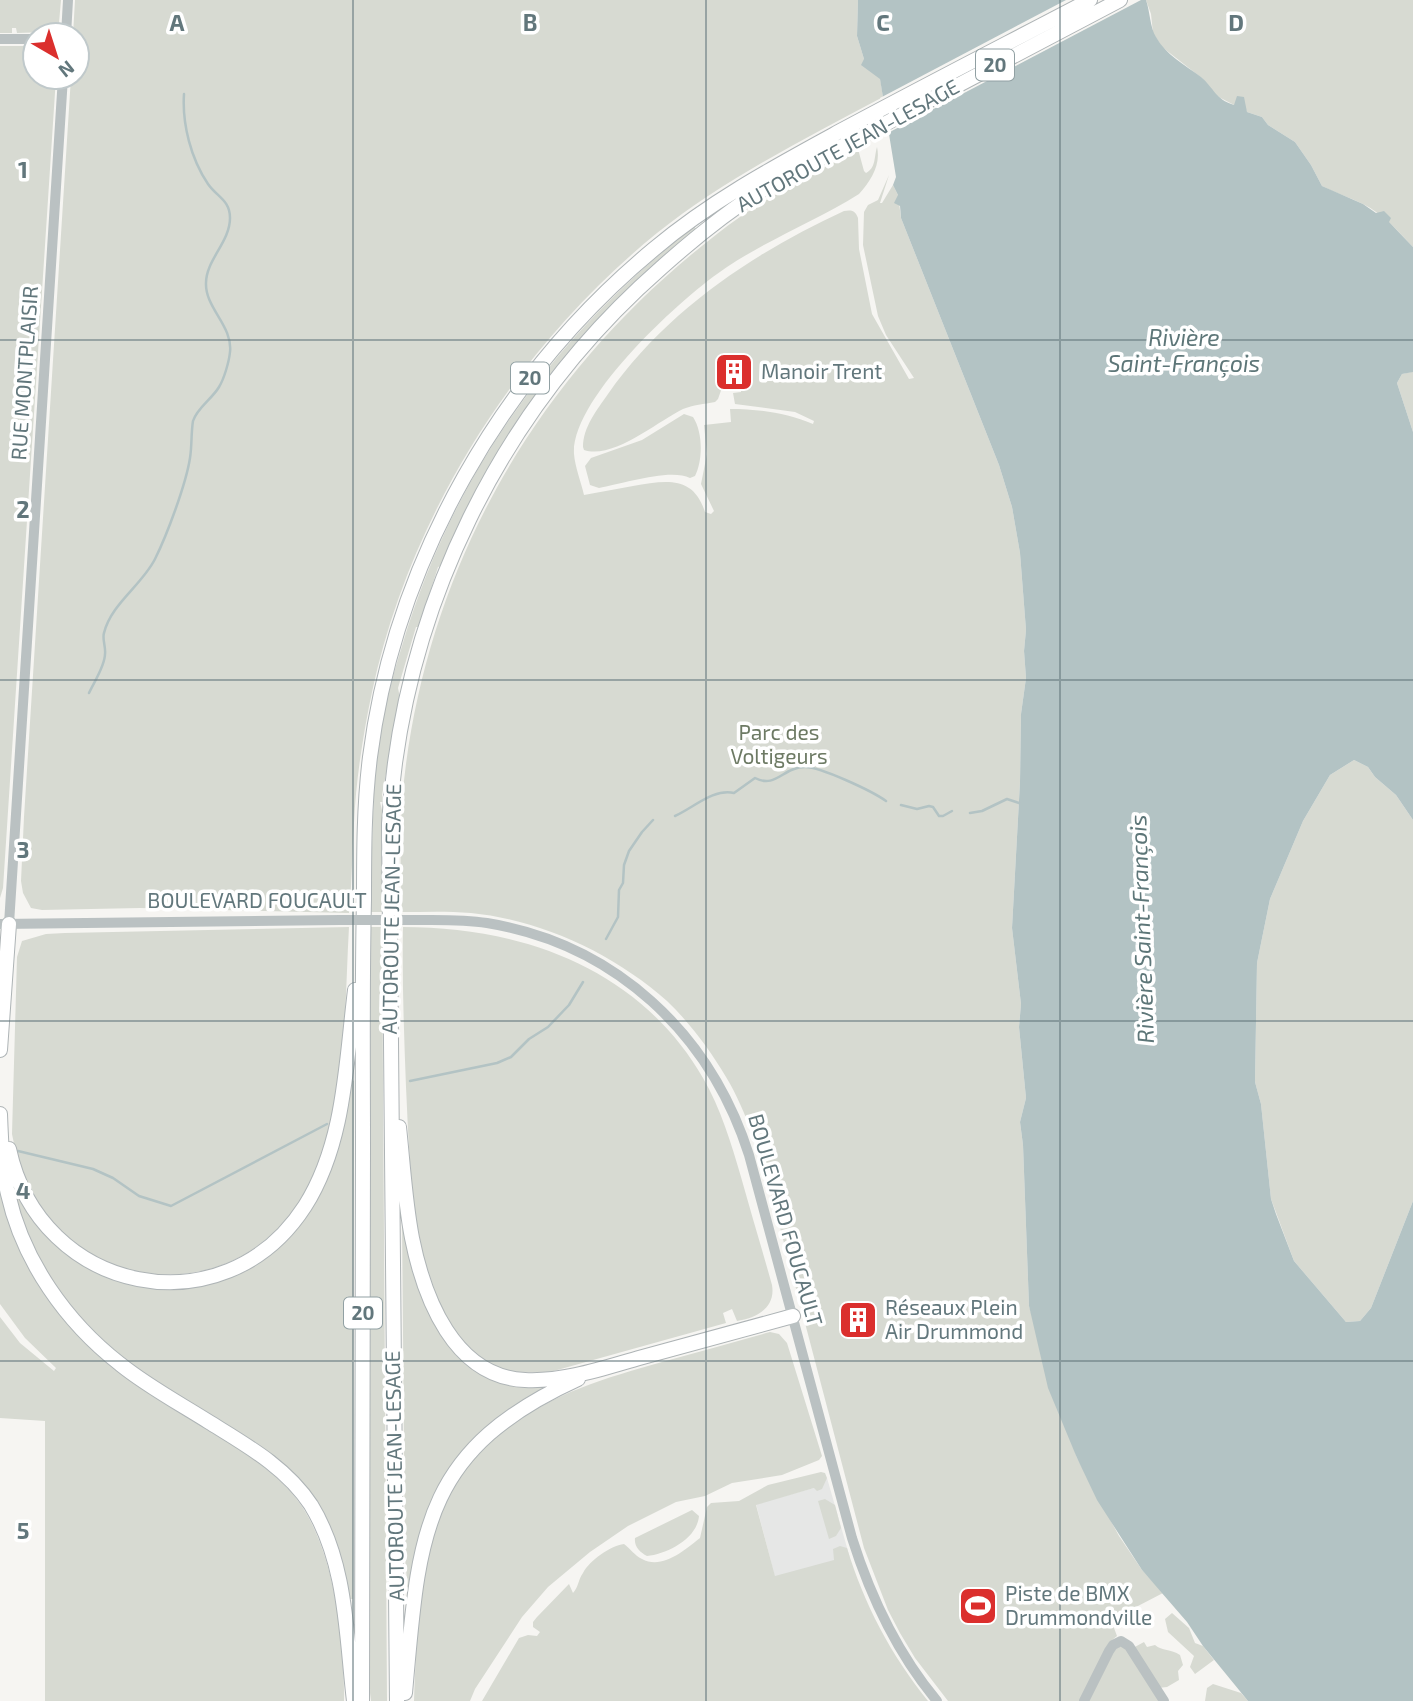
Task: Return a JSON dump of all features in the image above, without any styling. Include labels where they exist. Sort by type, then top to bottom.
[{"type":"highway","name":"AUTOROUTE JEAN-LESAGE","points":[[397,1701],[389,834],[396,753],[413,671],[428,619],[452,556],[481,494],[519,430],[557,377],[602,324],[695,238],[743,202],[869,124],[1090,0]]},
{"type":"highway","name":"AUTOROUTE JEAN-LESAGE","points":[[362,1701],[363,926],[368,772],[385,681],[404,613],[426,555],[450,503],[479,452],[514,400],[560,341],[602,296],[692,219],[736,189],[1121,0]]},
{"type":"highway","points":[[0,1051],[4,924]]},
{"type":"highway","points":[[0,1106],[13,1167],[27,1201],[46,1227],[80,1256],[112,1272],[163,1282],[202,1278],[241,1265],[268,1247],[291,1225],[309,1199],[327,1158],[343,1094],[363,926]]},
{"type":"highway","points":[[390,1040],[412,1238],[424,1281],[445,1327],[470,1359],[501,1376],[537,1380],[599,1369],[793,1316]]},
{"type":"highway","points":[[0,1114],[4,1176],[15,1218],[40,1273],[66,1311],[99,1346],[129,1371],[270,1461],[292,1482],[311,1506],[330,1545],[341,1586],[354,1701]]},
{"type":"highway","points":[[404,1701],[419,1565],[432,1518],[447,1483],[473,1448],[503,1422],[542,1397],[599,1369]]},
{"type":"street","points":[[67,21],[68,0]]},
{"type":"street","points":[[0,39],[21,39]]},
{"type":"street","name":"RUE MONTPLAISIR","points":[[4,924],[62,91]]},
{"type":"street","name":"BOULEVARD FOUCAULT","points":[[4,924],[413,919],[487,923],[559,943],[617,974],[643,993],[675,1023],[715,1076],[738,1121],[852,1538],[867,1582],[897,1643],[937,1701]]},
{"type":"street","points":[[1084,1701],[1109,1651],[1121,1641],[1129,1646],[1164,1701]]},
{"type":"shaded area","points":[[827,1478],[850,1558],[775,1577],[756,1504],[814,1488]]},
{"type":"green space","points":[[0,0],[61,0],[59,21],[21,21],[21,33],[12,28],[12,33],[0,33]]},
{"type":"green space","points":[[75,0],[858,0],[857,36],[864,59],[880,78],[883,97],[767,160],[711,194],[657,233],[606,278],[558,328],[515,382],[476,439],[442,499],[413,561],[389,626],[372,692],[356,790],[349,913],[140,908],[42,910],[31,908],[23,893],[21,881],[24,817],[70,91],[91,91],[91,21],[74,21]]},
{"type":"green space","points":[[1146,0],[1413,0],[1413,247],[1390,223],[1370,208],[1322,186],[1295,142],[1268,125],[1262,117],[1247,112],[1244,105],[1234,105],[1215,95],[1203,79],[1162,47],[1153,33]]},
{"type":"green space","points":[[0,46],[21,46],[21,91],[55,91],[3,888],[0,898]]},
{"type":"green space","name":"Parc des Voltigeurs","points":[[877,147],[878,160],[874,172],[859,194],[727,267],[658,324],[609,378],[590,405],[578,431],[574,454],[584,495],[656,483],[676,483],[693,491],[705,512],[711,514],[714,511],[701,484],[707,454],[704,425],[731,422],[730,409],[772,412],[813,424],[814,421],[795,412],[735,404],[733,393],[741,392],[739,362],[728,362],[729,381],[724,382],[715,402],[683,409],[635,438],[608,450],[596,452],[584,450],[583,447],[588,426],[608,394],[631,364],[684,311],[745,265],[844,211],[856,213],[858,218],[859,249],[872,314],[909,379],[914,378],[886,335],[878,316],[863,245],[864,212],[868,205],[878,200],[889,175],[880,203],[893,185],[898,195],[901,218],[999,465],[1012,507],[1020,553],[1026,630],[1026,678],[1021,714],[1012,928],[1021,1004],[1019,1027],[1026,1098],[1020,1122],[1029,1306],[1077,1458],[1119,1536],[1142,1570],[1163,1593],[1111,1620],[1117,1636],[1111,1641],[1081,1701],[948,1701],[915,1658],[900,1633],[864,1548],[762,1159],[730,1084],[684,1018],[667,1001],[624,968],[576,942],[550,932],[524,923],[471,913],[402,912],[402,801],[421,685],[443,609],[472,537],[508,468],[551,403],[600,342],[656,286],[750,210],[858,149],[866,173],[873,165]]},
{"type":"green space","points":[[694,226],[696,229],[615,303],[546,381],[489,467],[441,566],[438,567],[398,688],[400,698],[382,795],[384,802],[380,802],[383,814],[383,912],[371,912],[375,770],[382,723],[402,646],[423,583],[449,523],[480,466],[514,413],[553,362],[596,314]]},
{"type":"green space","points":[[1413,372],[1413,432],[1397,383],[1402,374]]},
{"type":"green space","points":[[684,414],[693,417],[700,438],[699,462],[695,476],[658,476],[599,488],[590,485],[585,466],[591,458],[642,440]]},
{"type":"green space","points":[[1354,760],[1368,767],[1375,777],[1396,795],[1413,820],[1413,1201],[1371,1308],[1360,1321],[1346,1322],[1294,1261],[1271,1199],[1261,1104],[1255,1082],[1257,963],[1270,899],[1303,821],[1330,775]]},
{"type":"green space","points":[[349,927],[342,1060],[330,1126],[307,1188],[282,1224],[251,1251],[215,1267],[177,1274],[138,1272],[100,1259],[66,1236],[32,1197],[21,1170],[12,1134],[17,957],[22,941],[46,934],[65,933]]},
{"type":"green space","points":[[370,927],[382,927],[387,1701],[371,1701],[370,1693]]},
{"type":"green space","points":[[403,927],[492,935],[534,946],[574,962],[612,982],[646,1008],[677,1040],[709,1090],[733,1152],[772,1285],[768,1306],[751,1317],[737,1321],[732,1309],[723,1313],[726,1323],[550,1372],[502,1370],[488,1364],[463,1343],[443,1313],[429,1277],[413,1197],[406,1087]]},
{"type":"green space","points":[[350,1079],[354,1081],[353,1599],[349,1599],[306,1493],[94,1336],[45,1271],[20,1223],[10,1170],[20,1199],[39,1226],[54,1241],[102,1273],[207,1282],[301,1221]]},
{"type":"green space","points":[[0,1193],[19,1247],[32,1272],[64,1319],[83,1341],[135,1384],[262,1465],[295,1497],[308,1517],[328,1567],[339,1623],[344,1701],[45,1701],[45,1421],[0,1418],[0,1317],[20,1343],[54,1371],[56,1368],[25,1338],[0,1304]]},
{"type":"green space","points":[[404,1220],[412,1258],[470,1366],[498,1381],[557,1382],[460,1456],[409,1604],[405,1557]]},
{"type":"green space","points":[[770,1332],[779,1334],[787,1343],[822,1456],[819,1460],[782,1475],[732,1483],[705,1496],[676,1502],[628,1526],[590,1552],[548,1587],[522,1617],[470,1701],[414,1701],[421,1597],[430,1546],[450,1491],[475,1458],[516,1422],[561,1396],[636,1370]]},
{"type":"green space","points":[[825,1473],[827,1478],[822,1489],[817,1491],[814,1488],[756,1505],[775,1576],[834,1560],[833,1549],[840,1546],[847,1548],[880,1628],[902,1666],[928,1701],[482,1701],[519,1638],[537,1636],[540,1632],[533,1627],[533,1622],[569,1584],[573,1593],[586,1568],[601,1554],[624,1544],[642,1559],[650,1562],[665,1560],[700,1538],[707,1507],[711,1503],[739,1501],[768,1485]]},
{"type":"green space","points":[[825,1499],[835,1505],[841,1528],[836,1536],[829,1539],[818,1501]]},
{"type":"green space","points":[[692,1510],[699,1516],[697,1524],[693,1532],[680,1544],[647,1556],[638,1549],[635,1538]]},
{"type":"green space","points":[[1172,1613],[1189,1628],[1195,1643],[1203,1646],[1214,1660],[1195,1674],[1190,1667],[1194,1656],[1168,1632],[1165,1619]]},
{"type":"green space","points":[[1144,1642],[1147,1647],[1155,1645],[1180,1655],[1183,1665],[1178,1671],[1179,1680],[1167,1687],[1158,1688],[1133,1648]]},
{"type":"green space","points":[[1124,1645],[1161,1701],[1087,1701],[1112,1650]]},
{"type":"green space","points":[[1213,1684],[1241,1693],[1248,1701],[1205,1701],[1207,1688]]},
{"type":"water","name":"Rivière Saint-François","points":[[858,0],[1146,0],[1154,33],[1170,54],[1201,77],[1223,100],[1234,105],[1237,96],[1244,97],[1247,112],[1262,117],[1268,125],[1295,142],[1322,186],[1363,204],[1376,213],[1384,211],[1391,218],[1389,222],[1413,247],[1413,372],[1402,374],[1397,383],[1413,432],[1413,820],[1396,795],[1375,777],[1368,767],[1354,760],[1330,775],[1303,821],[1270,899],[1257,963],[1255,1082],[1261,1104],[1271,1199],[1276,1214],[1294,1261],[1346,1322],[1360,1321],[1371,1308],[1413,1201],[1413,1701],[1248,1701],[1187,1622],[1142,1570],[1097,1500],[1048,1388],[1029,1306],[1020,1122],[1026,1098],[1019,1027],[1021,1004],[1012,928],[1021,714],[1026,678],[1026,630],[1020,553],[1012,507],[999,465],[901,218],[900,206],[894,203],[898,195],[893,185],[896,177],[880,79],[861,65],[864,59],[857,36]]},
{"type":"pier","points":[[1066,0],[1141,0],[886,134],[880,98]]},
{"type":"waterway","points":[[89,693],[105,659],[104,635],[108,623],[155,559],[165,537],[188,469],[193,421],[219,387],[229,356],[230,343],[210,301],[206,283],[210,267],[229,227],[229,212],[228,207],[208,184],[192,152],[185,117],[184,94]]},
{"type":"waterway","points":[[675,816],[711,796],[734,793],[755,778],[769,781],[791,770],[805,767],[846,780],[886,801]]},
{"type":"waterway","points":[[970,813],[982,811],[1007,799],[1019,803]]},
{"type":"waterway","points":[[901,805],[917,809],[933,807],[939,816],[952,811]]},
{"type":"waterway","points":[[606,939],[618,917],[619,890],[623,883],[624,865],[629,851],[653,820]]},
{"type":"waterway","points":[[410,1081],[497,1063],[511,1057],[529,1039],[548,1027],[569,1005],[583,982]]},
{"type":"waterway","points":[[18,1151],[93,1169],[113,1178],[139,1196],[171,1206],[327,1124]]},
{"type":"place","name":"Manoir Trent","points":[[734,372]]},
{"type":"place","name":"Réseaux Plein Air Drummond","points":[[858,1320]]},
{"type":"place","name":"Piste de BMX Drummondville","points":[[978,1606]]}]
